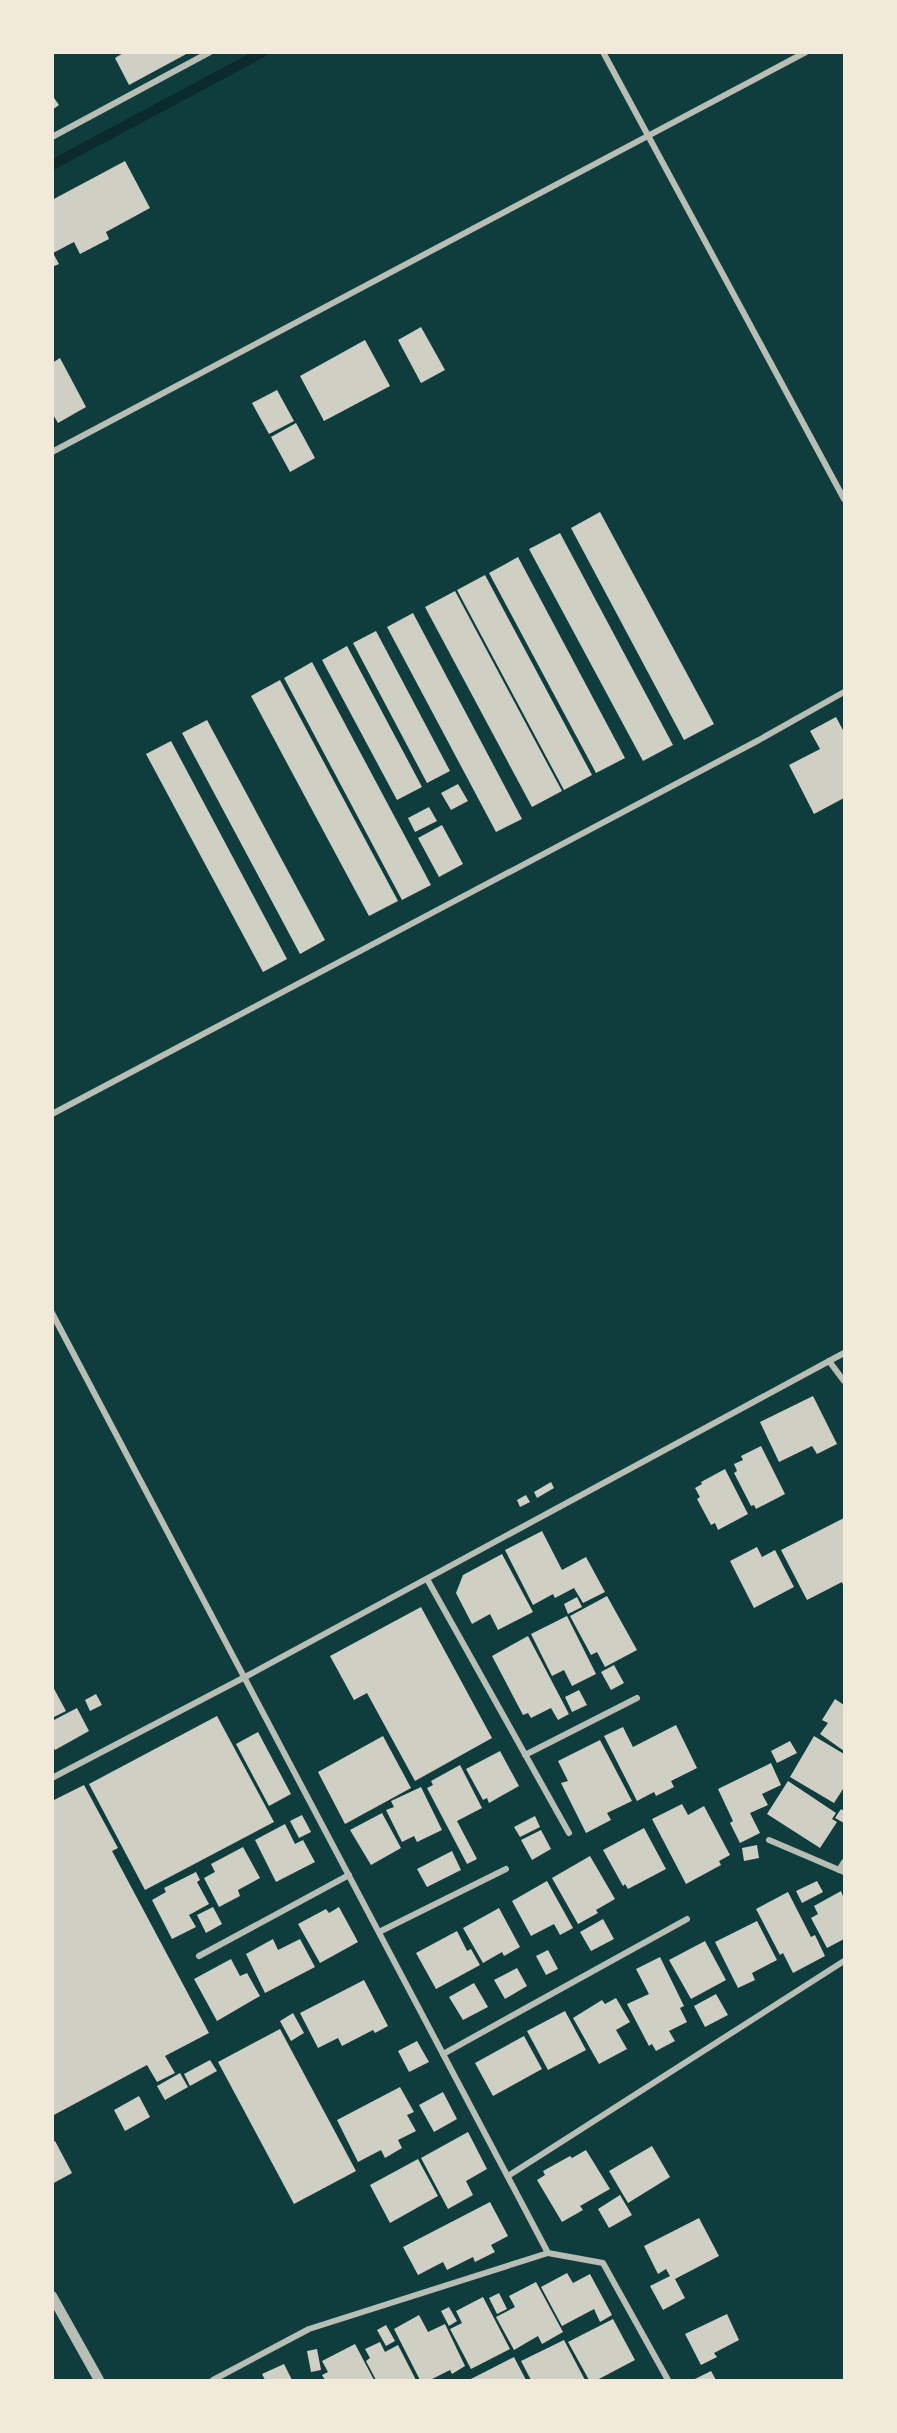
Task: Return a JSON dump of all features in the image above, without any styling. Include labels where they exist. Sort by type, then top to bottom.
[{"type":"street","points":[[52,137],[210,52]]},
{"type":"street","points":[[603,52],[844,499]]},
{"type":"street","points":[[52,452],[792,56],[806,52]]},
{"type":"street","points":[[52,1114],[759,740],[844,692]]},
{"type":"street","points":[[52,1313],[548,2253]]},
{"type":"street","points":[[52,1778],[245,1677],[844,1353]]},
{"type":"street","points":[[829,1361],[844,1381]]},
{"type":"street","points":[[427,1579],[569,1833]]},
{"type":"street","points":[[525,1755],[637,1698]]},
{"type":"street","points":[[769,1840],[842,1871],[844,1862]]},
{"type":"street","points":[[379,1932],[506,1869]]},
{"type":"street","points":[[199,1956],[349,1875]]},
{"type":"street","points":[[443,2054],[687,1919]]},
{"type":"street","points":[[508,2176],[844,1960]]},
{"type":"street","points":[[213,2380],[309,2329],[548,2253],[603,2263],[665,2380]]},
{"type":"street","points":[[52,2296],[99,2380]]},
{"type":"building","points":[[125,52],[190,52],[129,85],[115,58]]},
{"type":"building","points":[[52,95],[59,105],[52,110]]},
{"type":"building","points":[[125,161],[150,208],[106,232],[109,239],[80,254],[74,242],[53,253],[59,264],[52,267],[52,200]]},
{"type":"building","points":[[421,327],[445,370],[421,383],[398,340]]},
{"type":"building","points":[[365,340],[390,386],[324,421],[300,376]]},
{"type":"building","points":[[60,358],[86,407],[58,423],[52,413],[52,363]]},
{"type":"building","points":[[277,390],[294,421],[269,434],[252,403]]},
{"type":"building","points":[[296,423],[315,458],[290,472],[271,437]]},
{"type":"building","points":[[600,512],[714,724],[684,740],[571,528]]},
{"type":"building","points":[[560,533],[673,745],[643,761],[529,549]]},
{"type":"building","points":[[518,557],[625,758],[596,773],[489,573]]},
{"type":"building","points":[[485,575],[592,775],[564,790],[457,590]]},
{"type":"building","points":[[455,591],[562,791],[532,807],[425,607]]},
{"type":"building","points":[[413,613],[522,819],[496,832],[387,627]]},
{"type":"building","points":[[376,631],[450,771],[427,783],[353,643]]},
{"type":"building","points":[[347,646],[422,787],[397,800],[322,660]]},
{"type":"building","points":[[312,662],[431,885],[402,900],[284,678]]},
{"type":"building","points":[[280,680],[398,901],[369,916],[251,696]]},
{"type":"building","points":[[836,717],[844,732],[844,798],[814,814],[789,765],[820,749],[810,731]]},
{"type":"building","points":[[207,720],[325,940],[300,954],[182,733]]},
{"type":"building","points":[[171,741],[287,959],[263,972],[146,754]]},
{"type":"building","points":[[458,784],[468,801],[451,810],[441,793]]},
{"type":"building","points":[[429,807],[437,821],[415,832],[408,818]]},
{"type":"building","points":[[442,825],[463,864],[439,877],[418,838]]},
{"type":"building","points":[[813,1396],[837,1444],[817,1454],[812,1446],[779,1462],[760,1422]]},
{"type":"building","points":[[761,1446],[785,1494],[756,1509],[754,1505],[751,1506],[734,1473],[737,1471],[734,1464],[743,1460],[741,1456]]},
{"type":"building","points":[[725,1469],[748,1514],[718,1530],[715,1523],[711,1525],[697,1499],[700,1497],[695,1488],[702,1484],[701,1482]]},
{"type":"building","points":[[551,1482],[554,1488],[537,1498],[534,1492]]},
{"type":"building","points":[[526,1495],[530,1502],[520,1507],[517,1500]]},
{"type":"building","points":[[844,1518],[844,1588],[842,1582],[807,1600],[781,1550]]},
{"type":"building","points":[[542,1531],[562,1570],[586,1557],[605,1592],[583,1603],[574,1588],[555,1598],[553,1594],[533,1605],[505,1550]]},
{"type":"building","points":[[757,1547],[762,1557],[775,1550],[794,1587],[754,1608],[730,1561]]},
{"type":"building","points":[[502,1554],[533,1612],[498,1630],[490,1614],[472,1624],[456,1593],[463,1575]]},
{"type":"building","points":[[607,1596],[637,1650],[605,1667],[597,1652],[591,1655],[570,1616]]},
{"type":"building","points":[[577,1597],[582,1607],[568,1614],[564,1604]]},
{"type":"building","points":[[421,1607],[492,1738],[415,1781],[367,1693],[354,1700],[330,1656]]},
{"type":"building","points":[[567,1616],[596,1674],[572,1686],[564,1670],[552,1676],[531,1634]]},
{"type":"building","points":[[528,1636],[569,1714],[558,1720],[551,1708],[531,1718],[528,1713],[523,1715],[492,1656]]},
{"type":"building","points":[[614,1665],[624,1683],[611,1690],[601,1672]]},
{"type":"building","points":[[52,1685],[66,1711],[52,1718]]},
{"type":"building","points":[[579,1690],[587,1705],[572,1712],[565,1697]]},
{"type":"building","points":[[96,1694],[102,1705],[90,1711],[85,1700]]},
{"type":"building","points":[[835,1699],[844,1705],[844,1751],[820,1734],[828,1723],[822,1720]]},
{"type":"building","points":[[77,1708],[89,1731],[55,1750],[52,1745],[52,1721]]},
{"type":"building","points":[[217,1716],[274,1822],[145,1890],[89,1784]]},
{"type":"building","points":[[676,1725],[697,1768],[671,1781],[674,1787],[656,1796],[654,1792],[637,1801],[604,1736],[623,1727],[633,1747]]},
{"type":"building","points":[[258,1732],[291,1794],[269,1806],[236,1744]]},
{"type":"building","points":[[383,1736],[411,1788],[345,1824],[318,1772]]},
{"type":"building","points":[[814,1736],[844,1754],[844,1790],[834,1803],[790,1777]]},
{"type":"building","points":[[600,1740],[632,1801],[607,1813],[611,1820],[586,1833],[561,1783],[568,1781],[558,1761]]},
{"type":"building","points":[[790,1741],[797,1753],[777,1763],[771,1751]]},
{"type":"building","points":[[500,1751],[519,1786],[489,1803],[487,1798],[483,1800],[466,1769]]},
{"type":"building","points":[[771,1763],[781,1785],[762,1794],[768,1805],[750,1813],[760,1833],[740,1843],[730,1823],[733,1821],[718,1789]]},
{"type":"building","points":[[460,1765],[482,1808],[457,1821],[477,1859],[467,1864],[427,1788],[433,1785],[431,1781]]},
{"type":"building","points":[[788,1781],[836,1813],[832,1819],[837,1822],[820,1848],[767,1814]]},
{"type":"building","points":[[84,1785],[118,1848],[112,1851],[209,2033],[165,2056],[175,2073],[157,2082],[147,2065],[52,2116],[52,1801]]},
{"type":"building","points":[[421,1787],[442,1830],[417,1842],[414,1836],[402,1842],[386,1810],[394,1807],[391,1801]]},
{"type":"building","points":[[682,1804],[688,1815],[704,1806],[730,1855],[719,1861],[721,1865],[686,1884],[652,1819]]},
{"type":"building","points":[[841,1809],[844,1811],[844,1823],[835,1818]]},
{"type":"building","points":[[382,1813],[401,1848],[371,1865],[350,1830]]},
{"type":"building","points":[[302,1815],[311,1832],[299,1838],[290,1821]]},
{"type":"building","points":[[535,1816],[540,1827],[520,1837],[514,1827]]},
{"type":"building","points":[[285,1824],[295,1844],[303,1840],[315,1862],[276,1882],[255,1840]]},
{"type":"building","points":[[644,1828],[666,1869],[628,1889],[625,1884],[623,1886],[603,1850]]},
{"type":"building","points":[[541,1830],[551,1849],[532,1860],[521,1840]]},
{"type":"building","points":[[757,1845],[759,1858],[744,1861],[742,1848]]},
{"type":"building","points":[[243,1847],[260,1878],[238,1890],[240,1896],[219,1907],[204,1878],[215,1872],[211,1864]]},
{"type":"building","points":[[452,1851],[461,1870],[427,1887],[417,1869]]},
{"type":"building","points":[[590,1856],[615,1899],[596,1910],[598,1913],[578,1924],[552,1878]]},
{"type":"building","points":[[196,1872],[200,1880],[197,1882],[209,1904],[189,1915],[196,1927],[172,1939],[152,1900],[166,1892],[164,1888]]},
{"type":"building","points":[[547,1881],[573,1928],[560,1935],[554,1924],[531,1936],[512,1901]]},
{"type":"building","points":[[817,1881],[823,1892],[802,1903],[796,1891]]},
{"type":"building","points":[[841,1891],[844,1899],[844,1939],[827,1948],[811,1918],[818,1914],[814,1906]]},
{"type":"building","points":[[788,1892],[811,1937],[815,1935],[825,1956],[793,1973],[783,1953],[780,1955],[756,1909]]},
{"type":"building","points":[[213,1907],[222,1924],[206,1933],[197,1915]]},
{"type":"building","points":[[339,1907],[358,1942],[320,1963],[298,1924],[326,1909],[329,1913]]},
{"type":"building","points":[[499,1908],[520,1947],[504,1956],[502,1952],[483,1963],[463,1928]]},
{"type":"building","points":[[603,1919],[614,1939],[591,1951],[580,1932]]},
{"type":"building","points":[[757,1921],[777,1960],[752,1973],[755,1980],[738,1988],[715,1942]]},
{"type":"building","points":[[457,1931],[467,1951],[471,1949],[480,1965],[436,1989],[416,1953]]},
{"type":"building","points":[[273,1939],[278,1950],[300,1939],[315,1967],[265,1993],[246,1954]]},
{"type":"building","points":[[705,1941],[726,1980],[691,1999],[669,1960]]},
{"type":"building","points":[[548,1950],[558,1969],[546,1975],[536,1956]]},
{"type":"building","points":[[660,1957],[684,2006],[680,2008],[687,2022],[669,2031],[675,2041],[656,2051],[652,2044],[649,2046],[627,2004],[649,1994],[636,1969]]},
{"type":"building","points":[[231,1959],[240,1976],[247,1973],[260,1996],[217,2021],[194,1979]]},
{"type":"building","points":[[517,1968],[527,1986],[505,1999],[494,1980]]},
{"type":"building","points":[[364,1980],[388,2026],[375,2033],[373,2030],[342,2046],[338,2038],[318,2048],[300,2013]]},
{"type":"building","points":[[474,1983],[488,2007],[463,2020],[449,1997]]},
{"type":"building","points":[[716,1994],[728,2015],[705,2027],[694,2006]]},
{"type":"building","points":[[616,1998],[630,2022],[616,2030],[627,2049],[599,2064],[573,2018],[602,2000],[605,2004]]},
{"type":"building","points":[[565,2011],[586,2050],[548,2070],[527,2031]]},
{"type":"building","points":[[293,2013],[304,2033],[291,2041],[280,2021]]},
{"type":"building","points":[[280,2029],[356,2171],[294,2204],[218,2062]]},
{"type":"building","points":[[524,2036],[542,2069],[493,2096],[475,2063]]},
{"type":"building","points":[[417,2041],[429,2062],[409,2072],[398,2051]]},
{"type":"building","points":[[210,2060],[217,2071],[190,2086],[184,2074]]},
{"type":"building","points":[[180,2073],[188,2087],[165,2100],[157,2086]]},
{"type":"building","points":[[400,2087],[414,2112],[407,2115],[416,2131],[398,2140],[402,2148],[385,2158],[381,2150],[358,2162],[337,2120]]},
{"type":"building","points":[[443,2092],[457,2119],[434,2132],[419,2105]]},
{"type":"building","points":[[139,2096],[150,2117],[125,2131],[114,2110]]},
{"type":"building","points":[[468,2132],[487,2169],[466,2181],[473,2195],[448,2209],[421,2158]]},
{"type":"building","points":[[55,2141],[72,2173],[52,2184],[52,2142]]},
{"type":"building","points":[[652,2146],[670,2177],[628,2203],[609,2171]]},
{"type":"building","points":[[586,2150],[610,2189],[580,2206],[583,2210],[562,2222],[537,2180],[545,2175],[543,2171]]},
{"type":"building","points":[[418,2159],[438,2196],[390,2223],[370,2185]]},
{"type":"building","points":[[620,2195],[632,2215],[609,2228],[598,2209]]},
{"type":"building","points":[[490,2202],[508,2236],[491,2245],[495,2252],[475,2262],[473,2257],[447,2270],[443,2262],[418,2275],[403,2247]]},
{"type":"building","points":[[699,2218],[719,2256],[675,2279],[685,2298],[663,2310],[650,2286],[670,2276],[666,2269],[658,2274],[644,2246]]},
{"type":"building","points":[[567,2273],[573,2283],[590,2274],[612,2315],[600,2322],[594,2309],[562,2326],[541,2287]]},
{"type":"building","points":[[536,2282],[563,2332],[542,2344],[538,2336],[514,2350],[496,2317],[515,2307],[509,2296]]},
{"type":"building","points":[[499,2293],[507,2309],[497,2314],[489,2298]]},
{"type":"building","points":[[483,2297],[510,2349],[471,2369],[450,2329],[462,2323],[456,2311]]},
{"type":"building","points":[[449,2307],[457,2321],[449,2326],[441,2311]]},
{"type":"building","points":[[727,2314],[739,2340],[714,2353],[717,2357],[701,2365],[685,2334]]},
{"type":"building","points":[[419,2315],[428,2332],[445,2324],[465,2366],[452,2374],[450,2370],[430,2380],[420,2380],[394,2329]]},
{"type":"building","points":[[613,2319],[635,2360],[597,2380],[589,2380],[568,2342]]},
{"type":"building","points":[[386,2325],[395,2341],[386,2346],[377,2330]]},
{"type":"building","points":[[564,2340],[585,2380],[531,2380],[521,2361]]},
{"type":"building","points":[[380,2342],[385,2352],[398,2345],[416,2380],[376,2380],[366,2361],[370,2358],[365,2349]]},
{"type":"building","points":[[355,2344],[374,2380],[325,2380],[322,2375],[328,2372],[322,2361]]},
{"type":"building","points":[[317,2349],[321,2370],[311,2372],[307,2351]]},
{"type":"building","points":[[514,2357],[526,2380],[469,2380]]},
{"type":"building","points":[[284,2364],[292,2380],[265,2380],[262,2374]]},
{"type":"building","points":[[711,2371],[716,2380],[693,2380]]},
{"type":"waterway","points":[[52,165],[263,52]]}]
